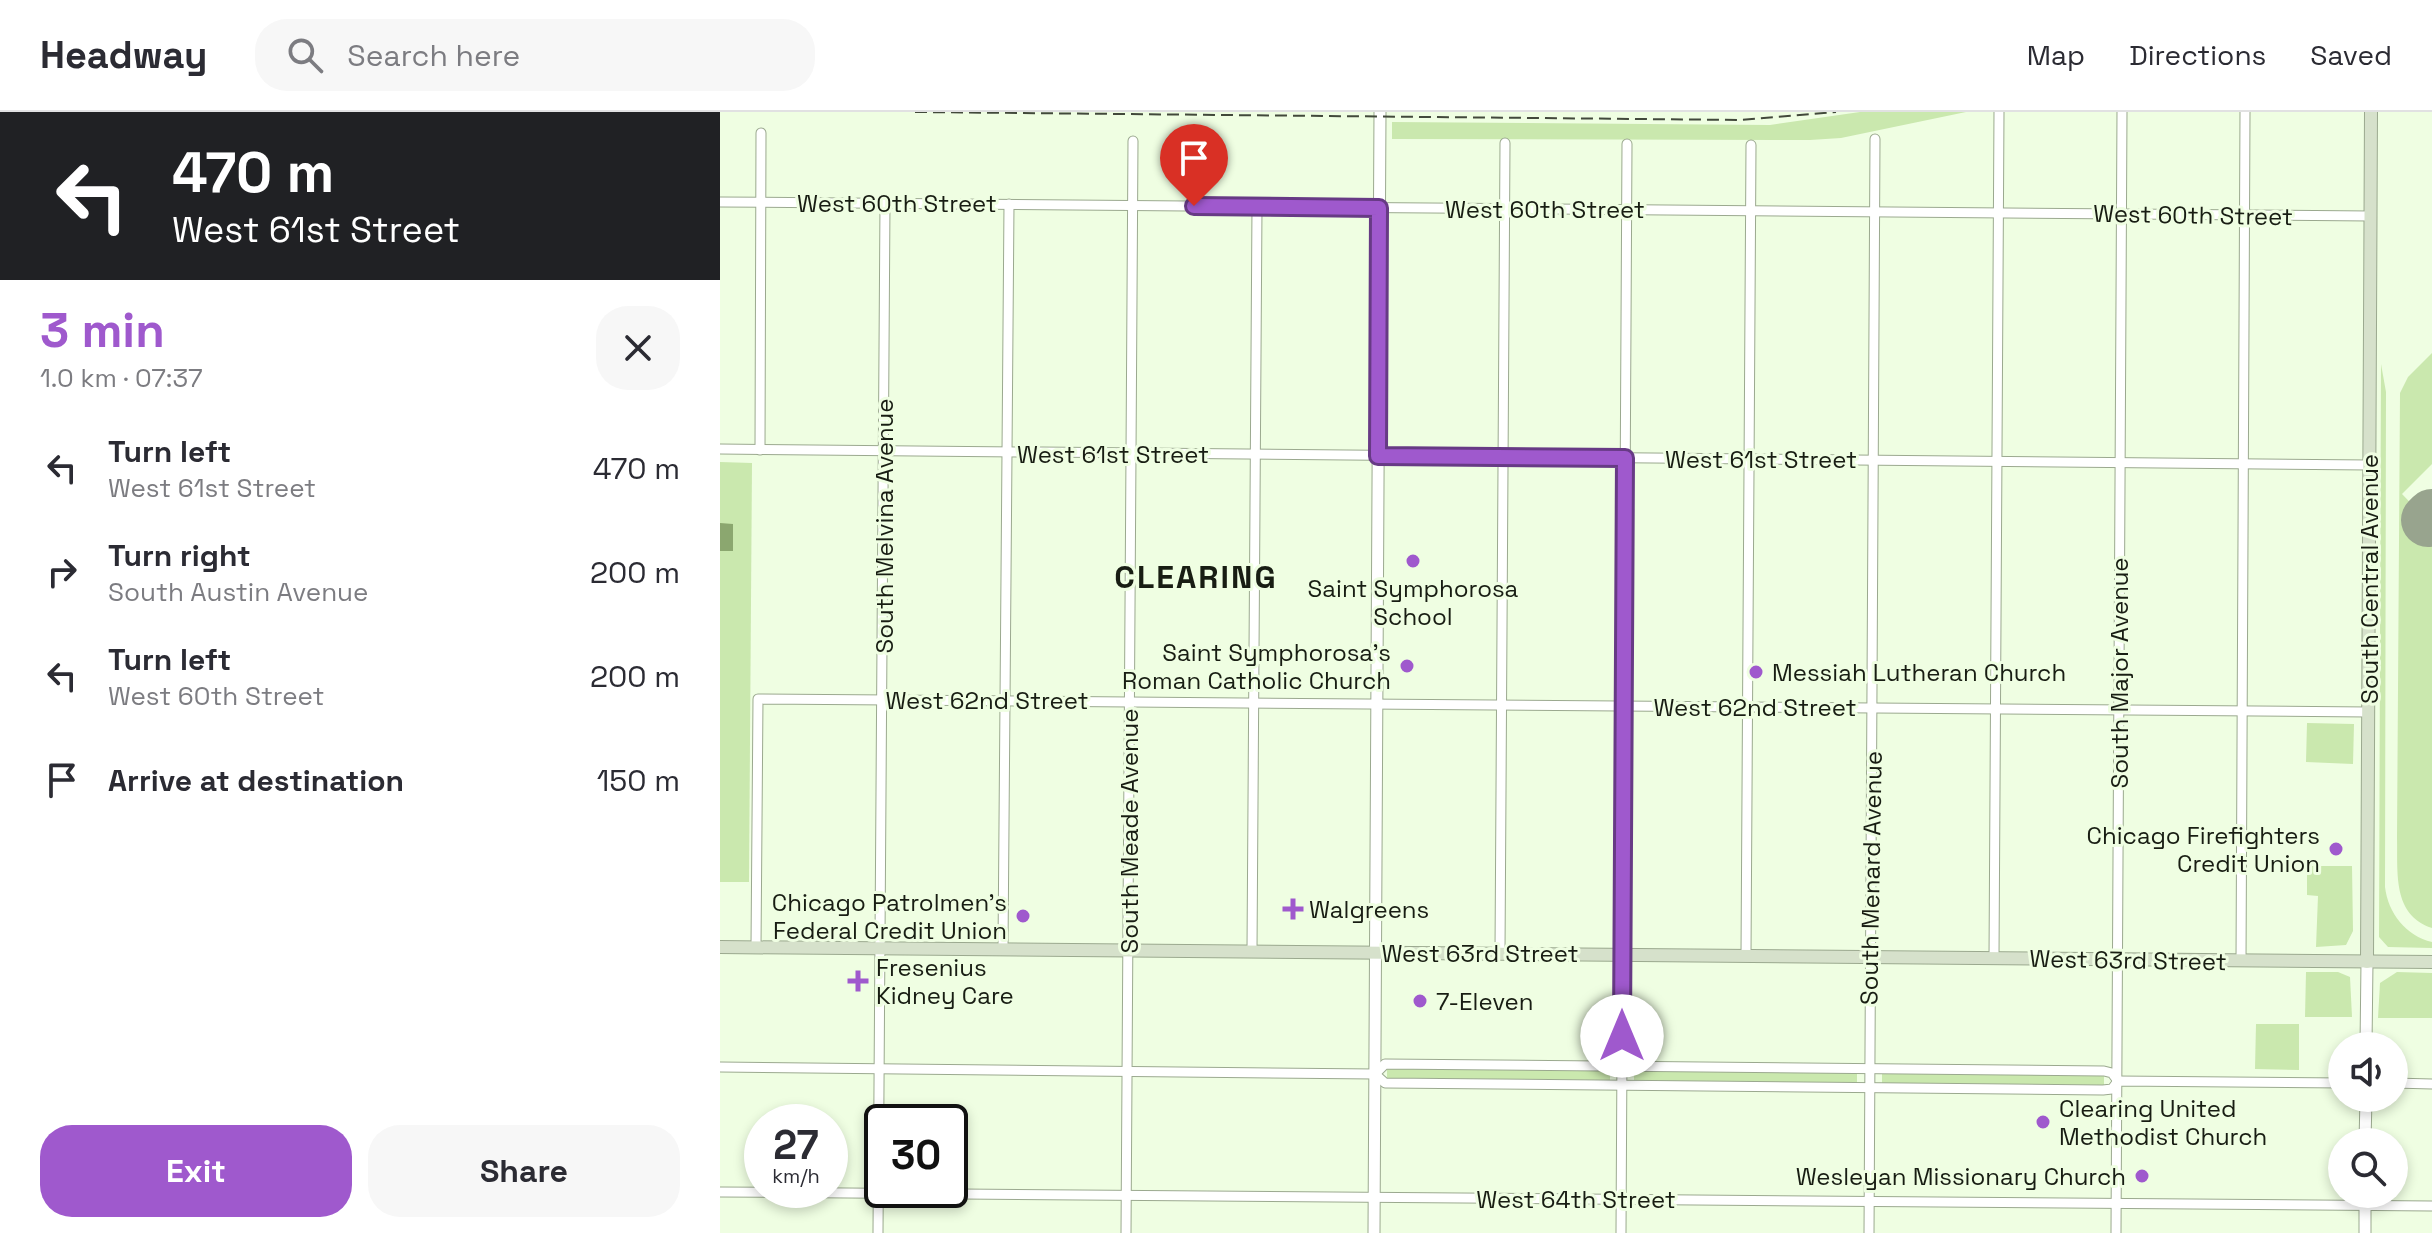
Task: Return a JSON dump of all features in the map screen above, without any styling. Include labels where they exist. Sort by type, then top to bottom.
[{"type":"main road","name":"South Central Avenue","points":[[2367,962],[2371,112]]},
{"type":"main road","name":"West 63rd Street","points":[[720,947],[2432,962]]},
{"type":"street","points":[[1374,1233],[1380,112]]},
{"type":"street","points":[[1994,958],[1999,112]]},
{"type":"street","name":"South Major Avenue","points":[[2116,1233],[2122,112]]},
{"type":"street","points":[[2241,961],[2245,112]]},
{"type":"street","points":[[760,450],[761,133]]},
{"type":"street","name":"South Menard Avenue","points":[[1869,1233],[1875,139]]},
{"type":"street","name":"South Meade Avenue","points":[[1126,1233],[1133,141]]},
{"type":"street","points":[[1500,953],[1505,143]]},
{"type":"street","points":[[1621,1233],[1627,144]]},
{"type":"street","points":[[1746,955],[1751,145]]},
{"type":"street","name":"West 60th Street","points":[[720,202],[2370,216]]},
{"type":"street","name":"South Melvina Avenue","points":[[879,1104],[885,203]]},
{"type":"street","points":[[1003,949],[1009,204]]},
{"type":"street","points":[[1252,951],[1257,207]]},
{"type":"street","name":"West 61st Street","points":[[720,449],[2369,465]]},
{"type":"street","name":"West 62nd Street","points":[[756,947],[758,699],[2368,712]]},
{"type":"street","name":"South Central Avenue","points":[[2366,1032],[2367,962]]},
{"type":"street","points":[[1375,1074],[1385,1064],[1870,1068],[2104,1071],[2112,1073],[2118,1081]]},
{"type":"street","points":[[720,1067],[1375,1074],[1385,1083],[1622,1086],[2103,1090],[2112,1089],[2118,1081]]},
{"type":"street","points":[[2118,1081],[2328,1083]]},
{"type":"street","points":[[2408,1083],[2432,1084]]},
{"type":"street","name":"West 64th Street","points":[[720,1192],[864,1193]]},
{"type":"street","name":"West 64th Street","points":[[968,1194],[2116,1203],[2328,1200]]},
{"type":"street","name":"West 64th Street","points":[[2408,1204],[2432,1206]]},
{"type":"street","name":"South Melvina Avenue","points":[[878,1233],[879,1208]]},
{"type":"street","points":[[2365,1208],[2365,1233]]},
{"type":"shaded area","points":[[1860,112],[1966,112],[1841,138],[1810,140],[1392,139],[1392,122],[1770,125]]},
{"type":"shaded area","points":[[2432,353],[2432,464],[2402,494],[2432,525],[2432,928],[2419,922],[2404,903],[2398,878],[2397,838],[2400,393],[2408,377]]},
{"type":"shaded area","points":[[2381,364],[2386,392],[2385,887],[2390,906],[2400,922],[2414,935],[2432,942],[2432,948],[2388,947],[2379,937]]},
{"type":"shaded area","points":[[720,462],[752,463],[749,882],[720,882]]},
{"type":"shaded area","points":[[720,523],[733,524],[733,551],[720,551]]},
{"type":"shaded area","points":[[2307,723],[2354,724],[2353,764],[2306,762]]},
{"type":"shaded area","points":[[2307,866],[2352,866],[2353,931],[2346,945],[2316,947],[2318,896],[2307,895]]},
{"type":"shaded area","points":[[2306,972],[2338,972],[2350,977],[2352,1017],[2305,1017]]},
{"type":"shaded area","points":[[2397,972],[2432,973],[2432,1018],[2378,1018],[2380,983]]},
{"type":"shaded area","points":[[2256,1024],[2299,1024],[2299,1070],[2255,1069]]},
{"type":"shaded area","points":[[1387,1068],[1610,1070],[1610,1080],[1387,1078]]},
{"type":"shaded area","points":[[1634,1069],[1857,1071],[1857,1083],[1634,1081]]},
{"type":"shaded area","points":[[1882,1071],[2104,1073],[2104,1085],[1882,1083]]},
{"type":"runway","points":[[2428,520],[2432,516]]},
{"type":"railway","points":[[915,112],[1741,120],[1836,112]]},
{"type":"place","name":"Saint Symphorosa School","points":[[1413,561]]},
{"type":"place","name":"Saint Symphorosa's Roman Catholic Church","points":[[1407,666]]},
{"type":"place","name":"Messiah Lutheran Church","points":[[1756,672]]},
{"type":"place","name":"Chicago Firefighters Credit Union","points":[[2336,849]]},
{"type":"place","name":"Walgreens","points":[[1293,909]]},
{"type":"place","name":"Chicago Patrolmen's Federal Credit Union","points":[[1023,916]]},
{"type":"place","name":"Fresenius Kidney Care","points":[[858,981]]},
{"type":"place","name":"7-Eleven","points":[[1420,1001]]},
{"type":"place","name":"Clearing United Methodist Church","points":[[2043,1122]]},
{"type":"place","name":"Wesleyan Missionary Church","points":[[2142,1176]]},
{"type":"district","name":"CLEARING","points":[[1196,577]]},
{"type":"route","points":[[1194,206],[1379,208],[1378,456],[1625,458],[1622,1036]]}]
